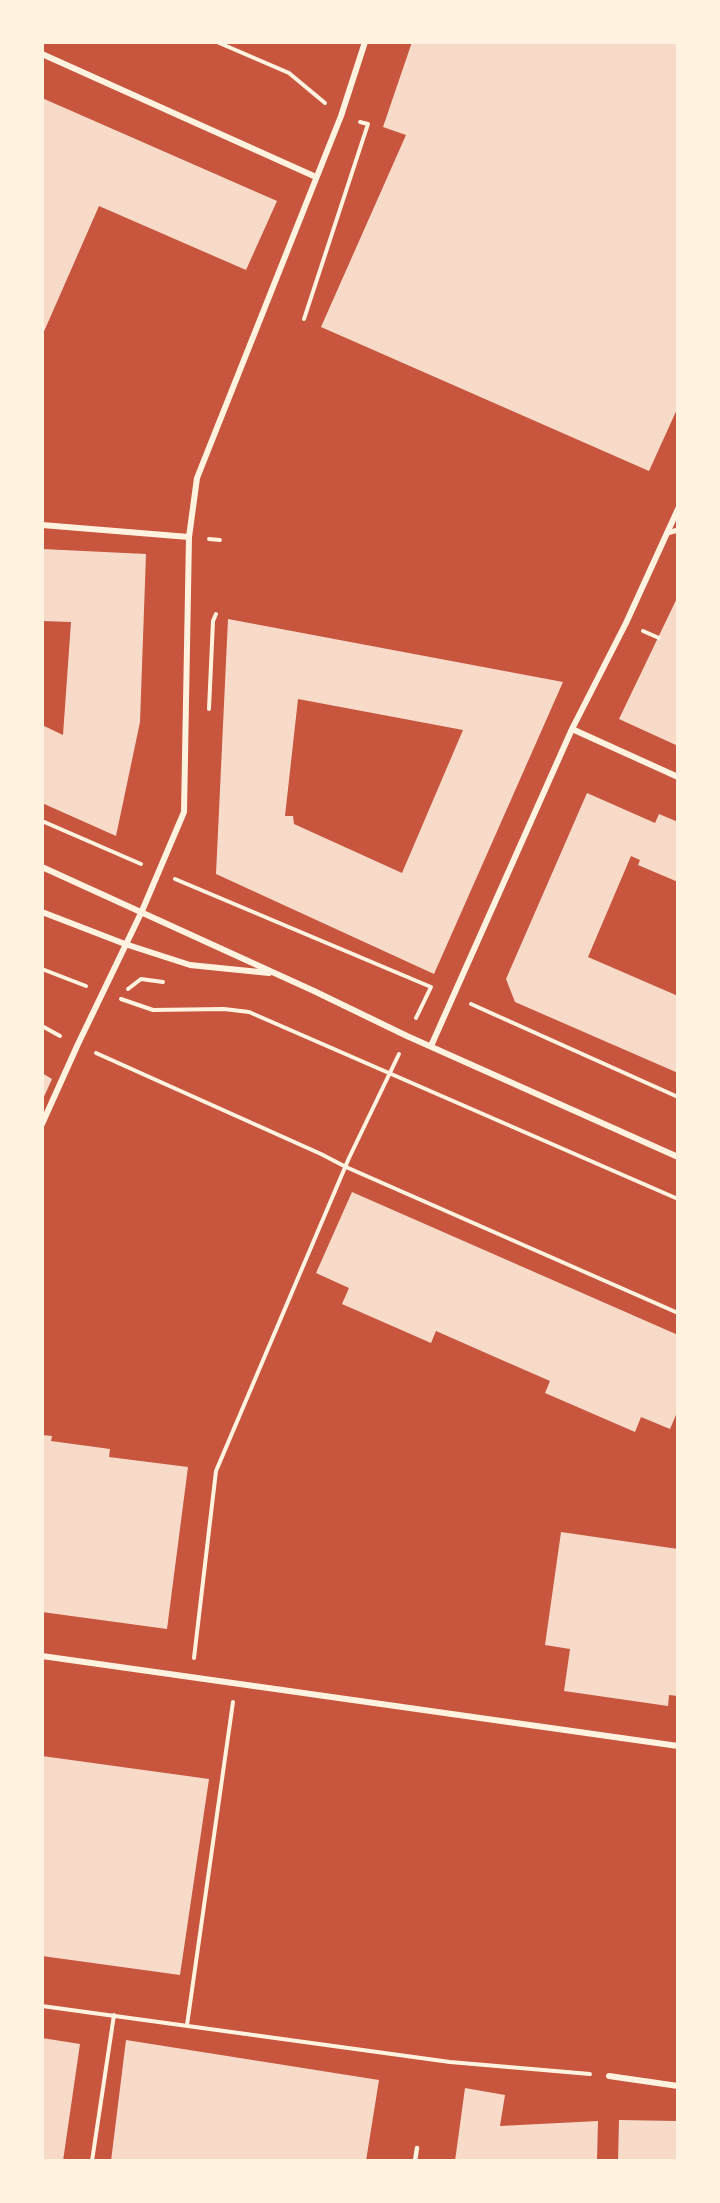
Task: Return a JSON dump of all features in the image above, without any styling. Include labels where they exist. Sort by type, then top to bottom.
[{"type":"street","points":[[42,1124],[142,911],[184,812],[189,537],[197,478],[340,116],[365,42]]},
{"type":"street","points":[[42,54],[316,177]]},
{"type":"street","points":[[431,1046],[572,729],[626,623],[678,509]]},
{"type":"street","points":[[42,525],[189,537]]},
{"type":"street","points":[[667,533],[678,530]]},
{"type":"street","points":[[572,729],[678,777]]},
{"type":"street","points":[[42,867],[142,911],[408,1036],[678,1157]]},
{"type":"street","points":[[42,912],[125,944],[190,965],[274,974]]},
{"type":"street","points":[[42,1656],[678,1746]]},
{"type":"street","points":[[609,2076],[678,2086]]},
{"type":"lane","points":[[415,2161],[417,2148]]},
{"type":"path","points":[[42,821],[476,1006],[678,1097]]},
{"type":"path","points":[[42,969],[153,1010],[224,1008],[249,1012],[678,1199]]},
{"type":"path","points":[[116,1010],[125,991],[141,980],[163,982]]},
{"type":"path","points":[[192,1677],[216,1471],[349,1158],[431,987]]},
{"type":"path","points":[[42,1026],[346,1167],[678,1313]]},
{"type":"path","points":[[97,1053],[102,1042]]},
{"type":"path","points":[[187,2025],[236,1683]]},
{"type":"path","points":[[42,2006],[450,2062],[609,2076]]},
{"type":"path","points":[[92,2161],[114,2015]]},
{"type":"building","points":[[412,42],[678,42],[678,407],[649,471],[321,327],[406,135],[383,127]]},
{"type":"building","points":[[42,98],[277,201],[246,270],[99,206],[42,336]]},
{"type":"building","points":[[42,549],[146,554],[140,722],[116,836],[42,803],[42,725],[63,735],[71,622],[42,621]]},
{"type":"building","points":[[678,596],[678,746],[619,719]]},
{"type":"building","points":[[228,619],[563,682],[434,974],[216,874]],"holes":[[[298,699],[463,730],[402,873],[294,824],[293,816],[285,816]]]},
{"type":"building","points":[[587,793],[655,823],[659,814],[678,822],[678,882],[638,865],[640,860],[631,856],[588,957],[678,996],[678,1073],[515,1002],[506,979]]},
{"type":"building","points":[[42,1073],[52,1079],[42,1101]]},
{"type":"building","points":[[352,1192],[678,1335],[678,1410],[670,1429],[641,1417],[635,1432],[545,1393],[550,1381],[436,1331],[431,1343],[342,1304],[349,1288],[316,1273]]},
{"type":"building","points":[[42,1435],[52,1436],[51,1441],[110,1449],[109,1457],[188,1467],[167,1629],[42,1612]]},
{"type":"building","points":[[561,1532],[678,1549],[678,1696],[669,1695],[668,1706],[564,1691],[570,1649],[545,1645]]},
{"type":"building","points":[[42,1756],[209,1779],[180,1975],[42,1956]]},
{"type":"building","points":[[42,2038],[80,2044],[63,2161],[42,2161]]},
{"type":"building","points":[[126,2040],[379,2080],[366,2161],[111,2161]]},
{"type":"building","points":[[465,2088],[505,2095],[500,2126],[598,2121],[597,2161],[455,2161]]},
{"type":"building","points":[[619,2120],[678,2121],[678,2161],[618,2161]]}]
